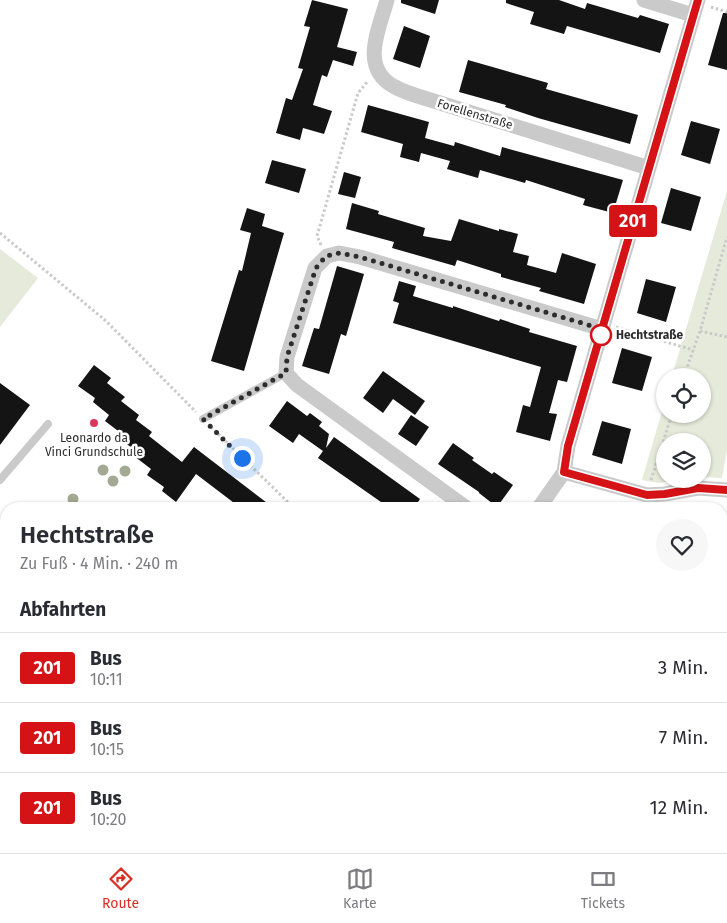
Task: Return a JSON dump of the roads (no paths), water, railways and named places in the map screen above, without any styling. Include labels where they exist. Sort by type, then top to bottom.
[{"type":"street","name":"Forellenstraße","points":[[387,0],[373,55],[376,71],[393,87],[649,168]]},
{"type":"street","points":[[644,0],[693,15]]},
{"type":"street","points":[[543,502],[564,472],[568,446],[698,0]]},
{"type":"street","points":[[458,502],[296,385],[286,373],[287,357],[316,268],[326,256],[339,253],[360,257],[603,326]]},
{"type":"street","points":[[564,472],[647,495],[698,488],[727,490]]},
{"type":"lane","points":[[203,419],[286,373]]},
{"type":"lane","points":[[0,480],[48,424]]},
{"type":"place","name":"Hechtstraße","points":[[601,335]]},
{"type":"place","name":"Leonardo da Vinci Grundschule","points":[[94,423]]}]
